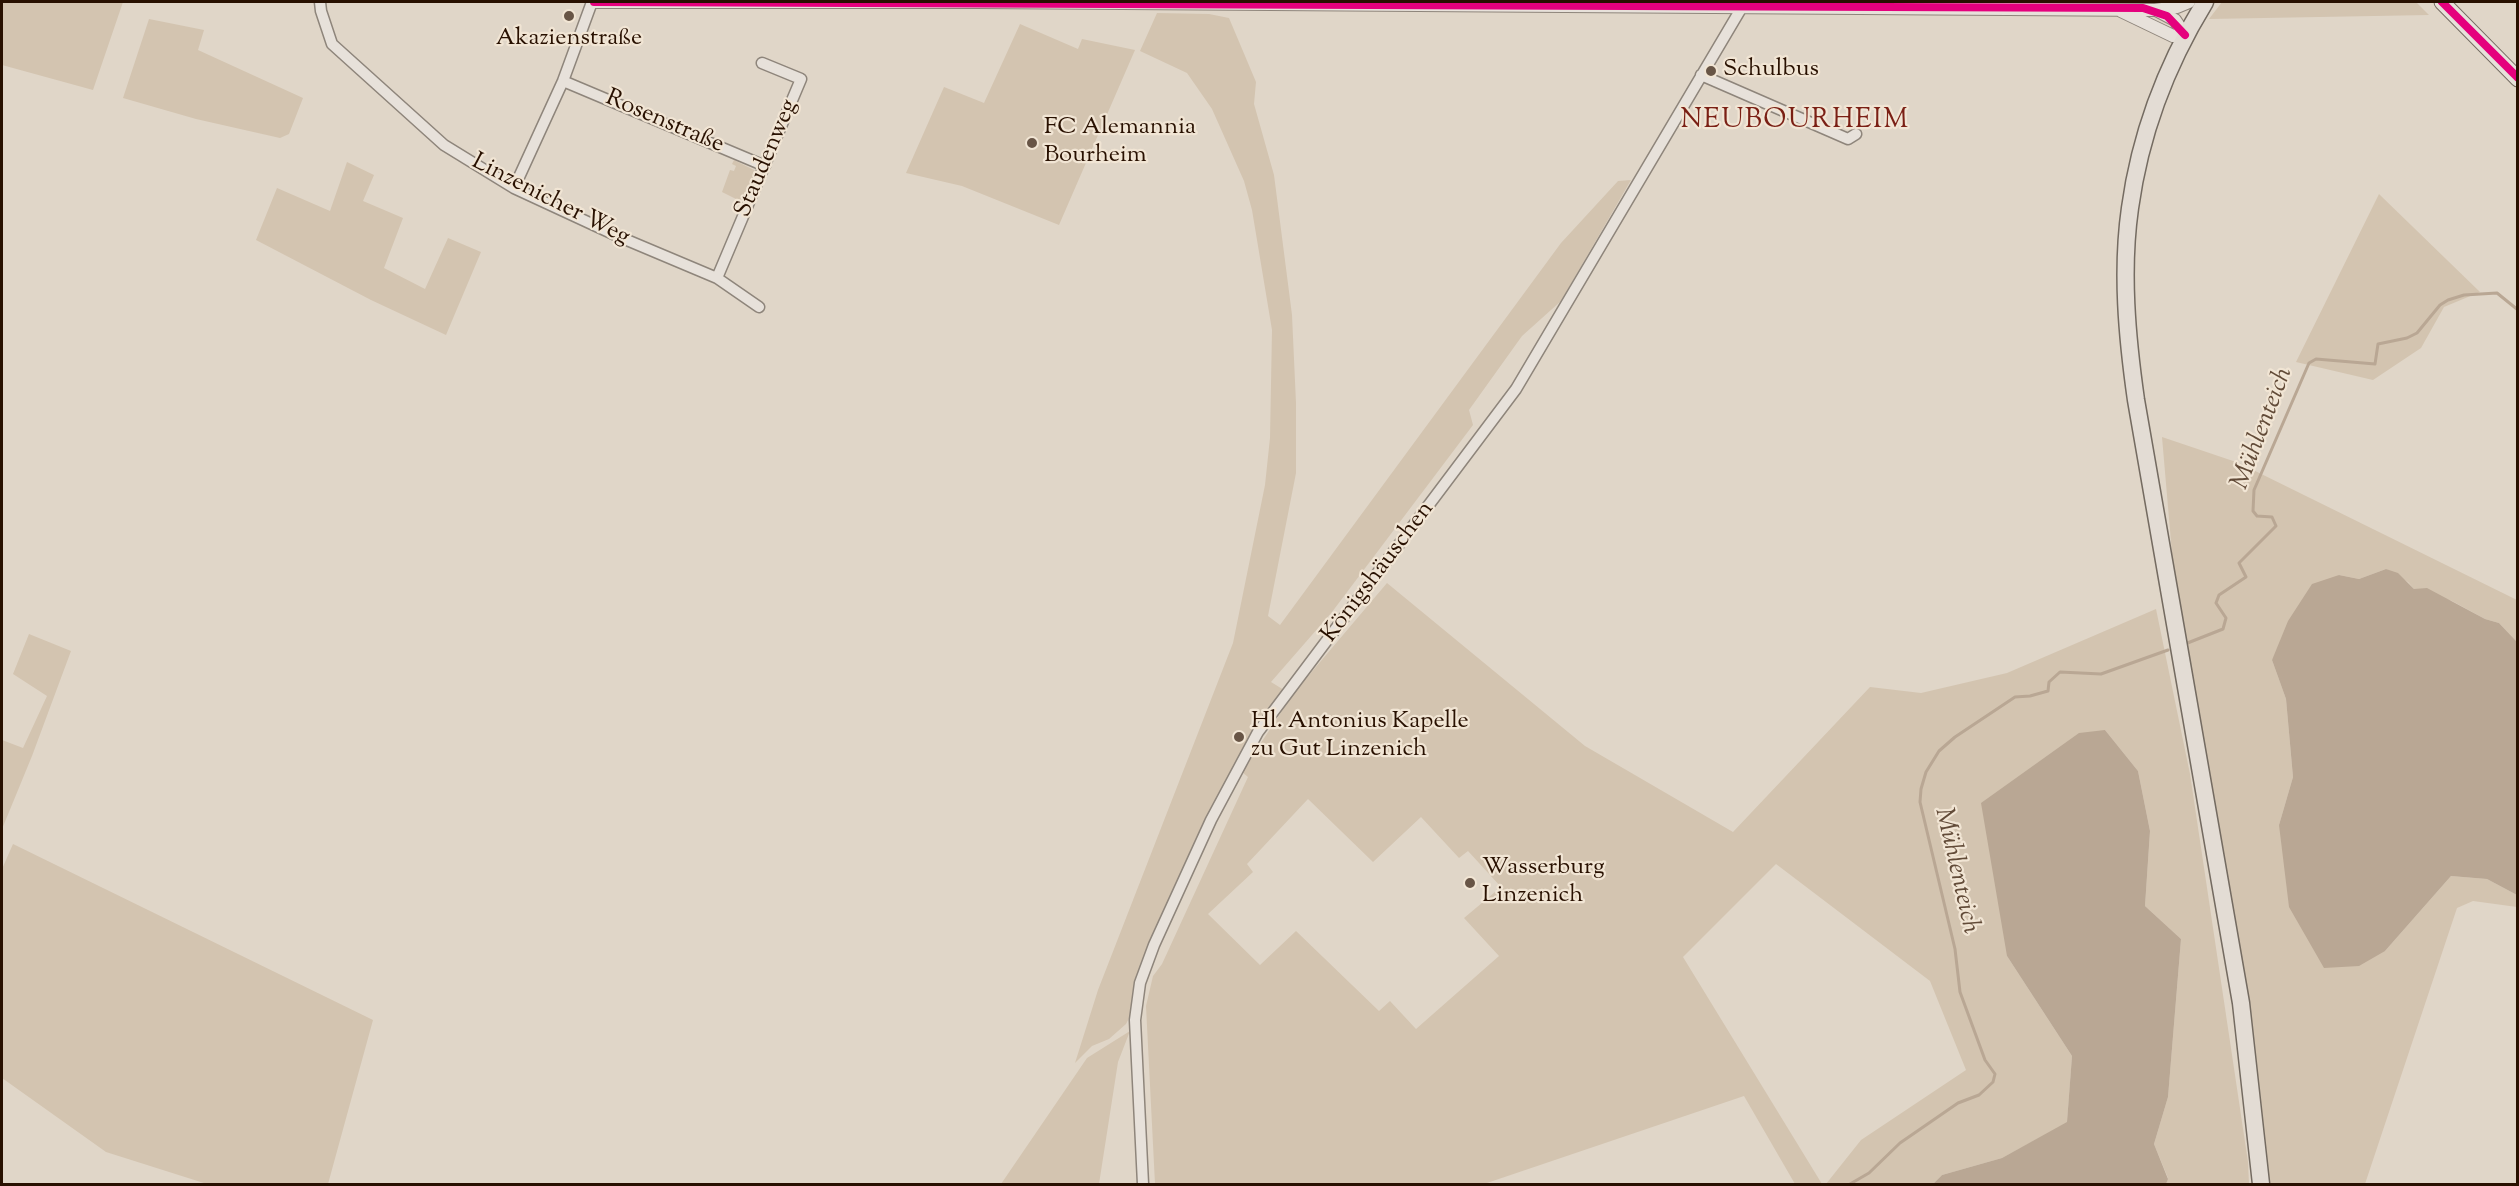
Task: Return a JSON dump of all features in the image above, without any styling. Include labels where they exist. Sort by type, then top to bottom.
[{"type":"main road","points":[[2205,2],[2185,35],[2149,124],[2130,208],[2125,295],[2136,400],[2241,1003],[2261,1185]]},
{"type":"main road","points":[[2442,2],[2517,79]]},
{"type":"street","name":"Linzenicher Weg","points":[[320,2],[332,44],[444,145],[514,188],[622,238],[717,278],[759,307]]},
{"type":"street","points":[[514,188],[563,81],[593,2],[1743,4],[2117,10],[2155,10],[2177,7],[2189,2]]},
{"type":"street","name":"Königshäuschen","points":[[1143,1185],[1136,1065],[1135,1020],[1138,996],[1148,960],[1211,820],[1258,732],[1516,389],[1743,4]]},
{"type":"street","points":[[2117,10],[2173,36],[2185,35],[2175,20],[2155,10]]},
{"type":"street","name":"Staudenweg","points":[[717,278],[801,79],[762,63]]},
{"type":"street","points":[[1701,75],[1848,140],[1856,134]]},
{"type":"street","name":"Rosenstraße","points":[[563,81],[765,166]]},
{"type":"shaded area","points":[[2,2],[123,2],[93,90],[2,65]]},
{"type":"shaded area","points":[[2222,2],[2416,2],[2429,15],[2209,19]]},
{"type":"shaded area","points":[[1157,13],[1209,14],[1229,18],[1256,82],[1254,104],[1274,175],[1292,315],[1296,403],[1296,473],[1268,616],[1280,625],[1561,243],[1618,181],[1631,180],[1561,301],[1522,336],[1469,410],[1473,425],[1332,612],[1271,682],[1284,690],[1212,811],[1126,1024],[1109,1039],[1092,1046],[1075,1063],[1098,990],[1233,643],[1265,485],[1270,438],[1272,330],[1252,210],[1244,181],[1212,109],[1187,73],[1140,51]]},
{"type":"shaded area","points":[[149,19],[204,30],[198,50],[303,98],[289,134],[280,138],[196,119],[123,98]]},
{"type":"shaded area","name":"FC Alemannia Bourheim","points":[[1020,24],[1078,49],[1082,39],[1135,50],[1059,225],[962,186],[906,173],[944,87],[984,103]]},
{"type":"shaded area","points":[[734,160],[756,171],[742,202],[722,192],[730,170],[734,171],[736,166],[732,164]]},
{"type":"shaded area","points":[[347,162],[374,175],[363,201],[403,218],[384,268],[425,289],[448,238],[481,252],[446,335],[371,300],[256,240],[277,188],[330,211]]},
{"type":"shaded area","points":[[2379,194],[2480,292],[2444,307],[2421,348],[2373,380],[2296,362]]},
{"type":"shaded area","points":[[2162,437],[2239,463],[2517,600],[2517,642],[2499,623],[2485,619],[2452,601],[2414,589],[2408,582],[2386,569],[2359,579],[2339,575],[2272,660],[2286,699],[2293,777],[2279,825],[2385,951],[2451,876],[2487,879],[2517,895],[2517,907],[2473,901],[2457,908],[2365,1184],[2269,1184],[2224,869],[2173,565]]},
{"type":"shaded area","points":[[2386,569],[2398,573],[2414,589],[2427,588],[2485,619],[2499,623],[2517,642],[2517,895],[2487,879],[2451,876],[2385,951],[2359,966],[2324,968],[2289,907],[2279,825],[2293,777],[2286,699],[2272,660],[2288,621],[2312,584],[2339,575],[2359,579]]},
{"type":"shaded area","points":[[1387,583],[1585,746],[1733,832],[1870,687],[1921,693],[2007,673],[2156,609],[2190,774],[2248,1162],[2249,1184],[2166,1184],[2168,1178],[2154,1144],[2168,1097],[2181,939],[2145,906],[2150,831],[2138,771],[2105,730],[2007,956],[2072,1056],[2067,1123],[2002,1158],[1942,1175],[1933,1184],[1826,1184],[1861,1140],[1966,1070],[1930,981],[1776,864],[1683,957],[1822,1184],[1795,1184],[1744,1096],[1484,1184],[1155,1184],[1146,1006],[1153,976],[1162,964],[1248,777],[1242,772],[1293,694]],"holes":[[[1308,799],[1373,862],[1421,817],[1459,858],[1468,851],[1501,887],[1464,918],[1499,956],[1416,1029],[1390,1001],[1379,1011],[1296,931],[1260,965],[1208,914],[1253,872],[1247,864]]]},
{"type":"shaded area","points":[[29,634],[71,651],[2,829],[2,740],[23,748],[47,696],[13,674]]},
{"type":"shaded area","points":[[2105,730],[2138,771],[2150,831],[2145,906],[2181,939],[2168,1097],[2154,1144],[2168,1179],[2166,1184],[1933,1184],[1942,1175],[2002,1158],[2067,1122],[2072,1056],[2007,956],[1981,803],[2079,733]]},
{"type":"shaded area","points":[[13,844],[373,1020],[328,1184],[207,1184],[106,1152],[2,1078],[2,869]]},
{"type":"shaded area","points":[[1130,1031],[1118,1062],[1099,1184],[1001,1184],[1087,1058]]},
{"type":"waterway","name":"Mühlenteich","points":[[2185,644],[2223,629],[2226,618],[2216,603],[2219,595],[2246,577],[2239,563],[2276,526],[2272,517],[2257,516],[2253,511],[2254,490],[2309,363],[2316,359],[2375,364],[2378,344],[2407,338],[2417,333],[2440,305],[2464,295],[2497,293],[2518,310]]},
{"type":"waterway","name":"Mühlenteich","points":[[1850,1184],[1869,1173],[1900,1143],[1958,1103],[1979,1095],[1993,1082],[1995,1074],[1985,1060],[1960,992],[1955,949],[1920,802],[1926,772],[1939,751],[1955,737],[2015,697],[2048,691],[2049,682],[2060,672],[2101,674],[2168,650]]},
{"type":"transit line","points":[[594,2],[2143,8],[2167,16],[2185,35]]},
{"type":"transit line","points":[[2442,2],[2518,78]]},
{"type":"place","name":"Akazienstraße","points":[[569,16]]},
{"type":"place","name":"Schulbus","points":[[1711,71]]},
{"type":"place","name":"FC Alemannia Bourheim","points":[[1032,143]]},
{"type":"place","name":"Hl. Antonius Kapelle zu Gut Linzenich","points":[[1239,737]]},
{"type":"place","name":"Wasserburg Linzenich","points":[[1470,883]]},
{"type":"district","name":"NEUBOURHEIM","points":[[1795,122]]}]
